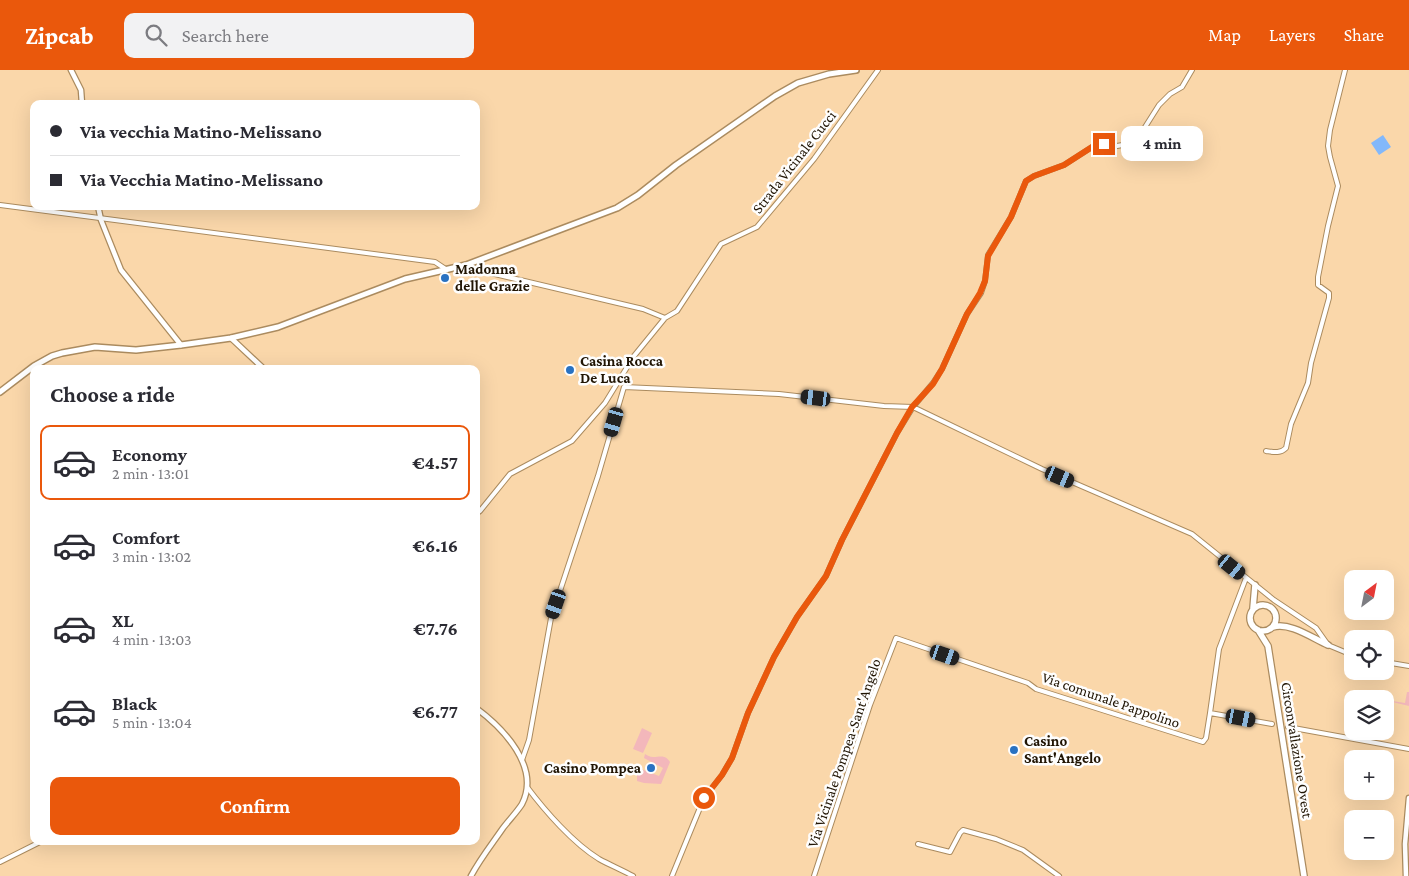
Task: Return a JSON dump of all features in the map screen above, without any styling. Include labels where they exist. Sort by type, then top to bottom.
[{"type":"main road","points":[[36,365],[52,356],[95,347],[136,350],[231,338],[278,327],[405,279],[466,265],[617,208],[638,195],[676,165],[775,96],[798,83],[829,74],[856,70]]},
{"type":"main road","points":[[0,392],[30,369]]},
{"type":"main road","points":[[1255,585],[1251,625],[1258,630],[1282,625],[1328,645]]},
{"type":"main road","points":[[1254,594],[1262,604],[1274,610],[1276,618],[1271,628],[1268,646]]},
{"type":"main road","points":[[1253,608],[1262,604]]},
{"type":"main road","points":[[1276,618],[1289,627]]},
{"type":"main road","name":"Circonvallazione Ovest","points":[[1258,630],[1268,646],[1304,876]]},
{"type":"street","points":[[72,70],[81,90],[82,100]]},
{"type":"street","name":"Strada Vicinale Cucci","points":[[480,509],[510,474],[572,441],[605,403],[634,356],[666,318],[677,311],[721,244],[757,227],[814,158],[878,70]]},
{"type":"street","points":[[672,876],[704,798],[722,775],[732,758],[748,713],[774,657],[797,617],[826,576],[874,477],[912,407],[933,384],[942,369],[967,314],[985,281],[988,256],[1011,217],[1026,181],[1034,176],[1064,165],[1092,147],[1104,144],[1117,146],[1128,144],[1140,135],[1158,105],[1170,94],[1182,87],[1192,70]]},
{"type":"street","points":[[1266,451],[1277,452],[1283,451],[1286,448],[1291,424],[1302,402],[1308,382],[1317,339],[1329,298],[1329,293],[1318,285],[1318,277],[1338,186],[1328,146],[1330,130],[1345,70]]},
{"type":"street","points":[[0,205],[30,209]]},
{"type":"street","points":[[34,210],[435,262],[447,270]]},
{"type":"street","points":[[99,210],[101,220],[122,270],[182,345]]},
{"type":"street","points":[[466,265],[482,271],[635,307],[666,318]]},
{"type":"street","points":[[231,338],[260,365]]},
{"type":"street","points":[[522,760],[529,740],[551,618],[598,476],[624,387],[779,394],[884,406],[912,407],[1042,470],[1192,534],[1290,612],[1316,628],[1328,645],[1344,651]]},
{"type":"street","points":[[1246,578],[1219,649],[1210,713],[1272,724]]},
{"type":"street","name":"Via comunale Pappolino","points":[[896,638],[1028,683],[1036,689],[1203,742],[1206,738],[1210,713]]},
{"type":"street","name":"Via Vicinale Pompea-Sant'Angelo","points":[[814,876],[870,705],[896,638]]},
{"type":"street","points":[[1394,664],[1409,666]]},
{"type":"street","points":[[471,876],[481,857],[522,804],[527,787],[522,760],[504,732],[494,721],[480,711]]},
{"type":"street","points":[[1288,727],[1409,749]]},
{"type":"street","points":[[527,787],[541,805],[582,847],[598,858],[634,876]]},
{"type":"street","points":[[1406,876],[1404,844],[1409,798]]},
{"type":"street","points":[[918,844],[950,852],[963,830],[996,839],[1023,850],[1059,876]]},
{"type":"street","points":[[0,862],[34,845]]},
{"type":"shaded area","points":[[1407,692],[1409,692],[1409,706],[1394,701],[1405,703]]},
{"type":"shaded area","points":[[642,728],[652,733],[643,753],[633,749]]},
{"type":"shaded area","points":[[645,754],[652,757],[664,757],[670,762],[661,784],[637,781],[637,774],[641,769],[659,776],[663,768],[644,758]]},
{"type":"water","points":[[1383,135],[1391,147],[1379,155],[1371,143]]},
{"type":"place","name":"Madonna delle Grazie","points":[[445,278]]},
{"type":"place","name":"Casina Rocca De Luca","points":[[570,370]]},
{"type":"place","name":"Casino Sant'Angelo","points":[[1014,750]]},
{"type":"place","name":"Casino Pompea","points":[[651,768]]},
{"type":"route","points":[[704,798],[722,775],[732,758],[748,713],[774,657],[797,617],[826,576],[866,491],[897,433],[912,407],[933,384],[942,369],[956,336],[985,281],[988,256],[1011,217],[1026,181],[1034,176],[1064,165],[1092,147],[1104,144]]}]
